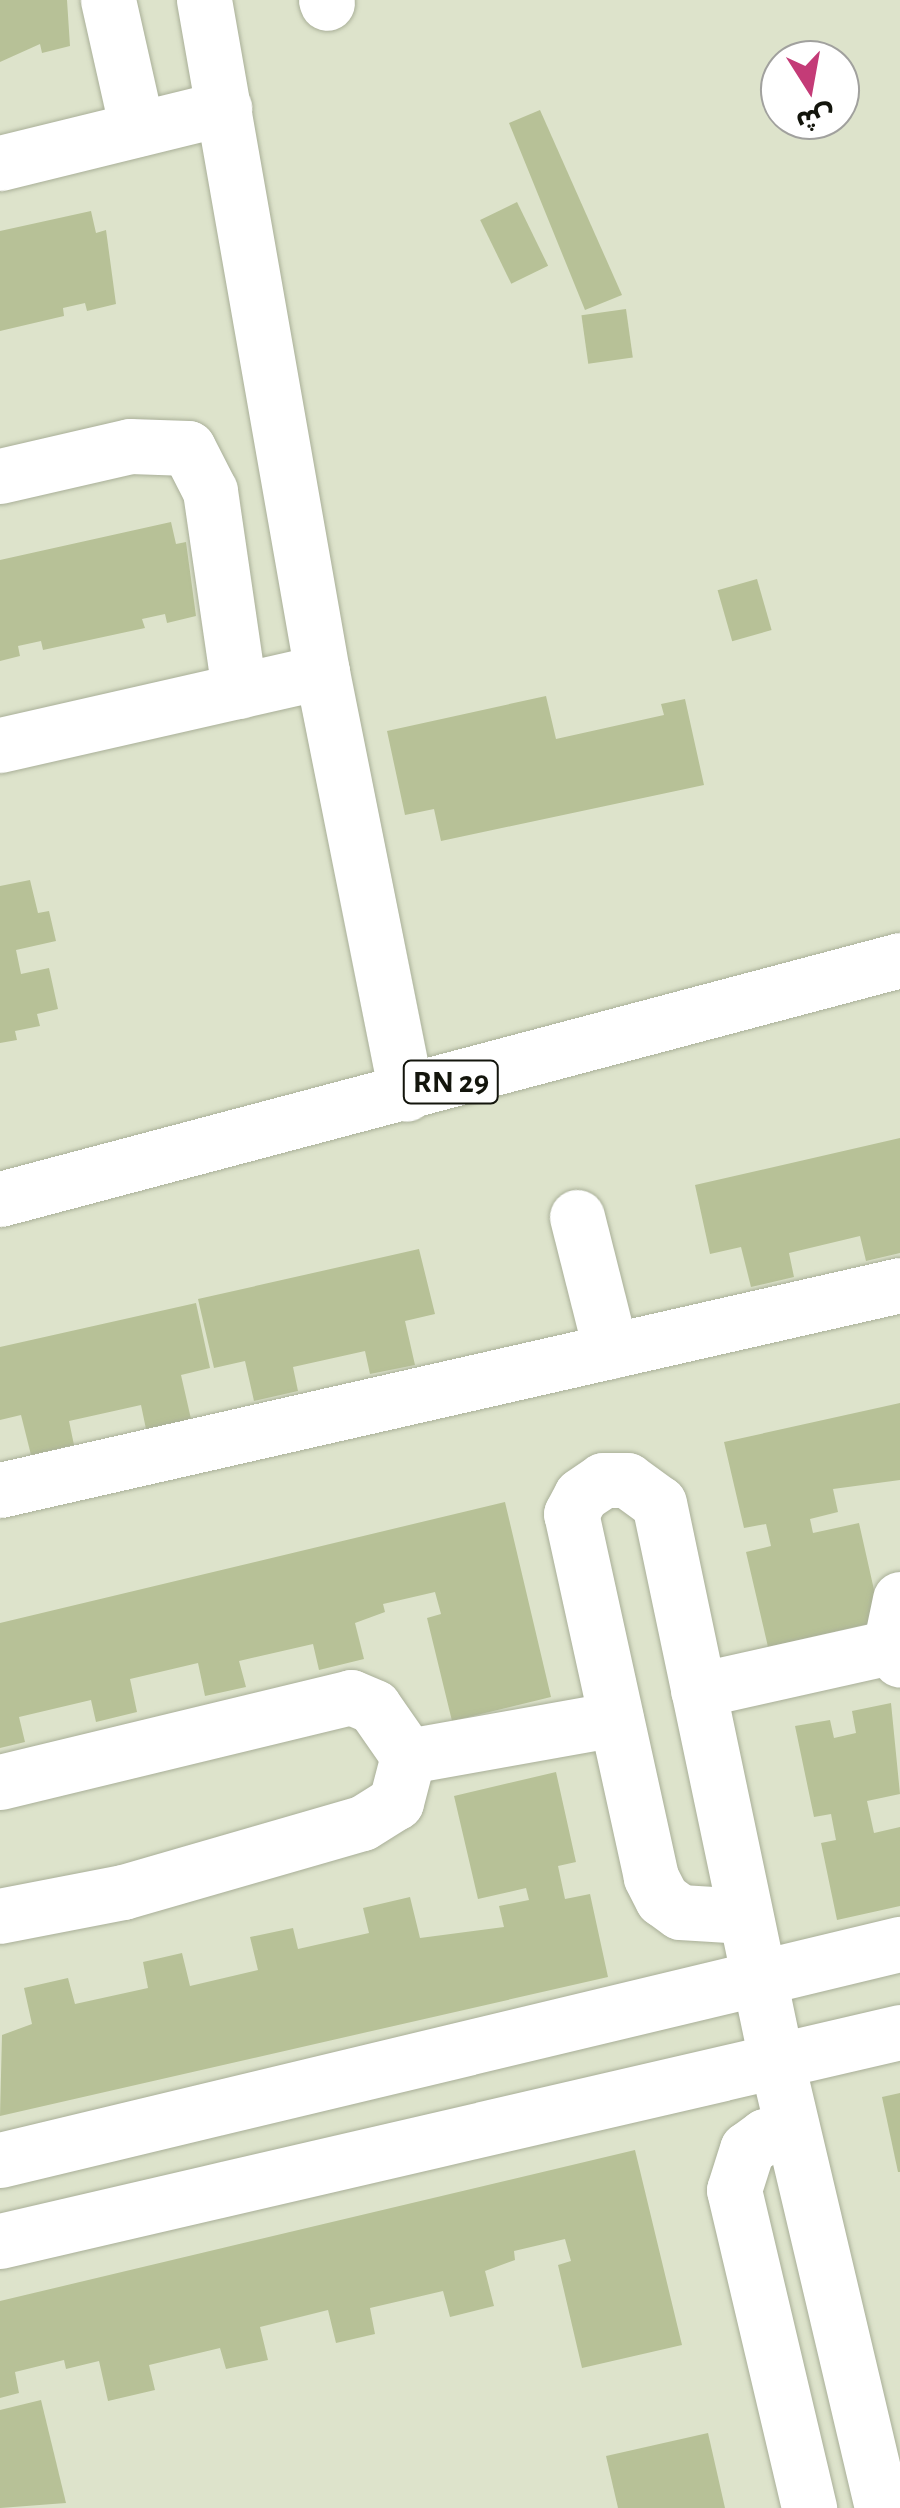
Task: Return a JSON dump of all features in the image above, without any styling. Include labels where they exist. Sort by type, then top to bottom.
[{"type":"street","points":[[108,0],[137,130]]},
{"type":"street","points":[[204,0],[322,672],[406,1094]]},
{"type":"street","points":[[0,163],[224,108]]},
{"type":"street","points":[[0,476],[130,446],[188,448],[210,491],[239,691]]},
{"type":"street","points":[[0,745],[322,672]]},
{"type":"street","name":"RN 29","points":[[0,1199],[900,960]]},
{"type":"street","points":[[577,1218],[611,1351]]},
{"type":"street","points":[[0,1490],[900,1285]]},
{"type":"street","points":[[746,1916],[702,1917],[662,1899],[650,1876],[570,1514],[581,1495],[603,1480],[627,1480],[659,1503],[792,2132],[882,2508]]},
{"type":"street","points":[[698,1690],[897,1636]]},
{"type":"street","points":[[0,1782],[351,1697],[374,1707],[408,1756],[396,1802],[362,1823],[123,1892],[0,1916]]},
{"type":"street","points":[[408,1756],[616,1720]]},
{"type":"street","points":[[0,2160],[900,1944]]},
{"type":"street","points":[[0,2241],[900,2032]]},
{"type":"street","points":[[792,2132],[764,2136],[748,2149],[734,2190],[810,2508]]},
{"type":"building","points":[[0,0],[67,0],[70,46],[42,53],[40,44],[0,62]]},
{"type":"building","points":[[540,110],[622,295],[585,310],[509,123]]},
{"type":"building","points":[[517,202],[548,266],[511,284],[480,220]]},
{"type":"building","points":[[91,211],[96,233],[106,230],[116,304],[87,311],[85,303],[63,308],[64,316],[0,331],[0,231]]},
{"type":"building","points":[[626,309],[633,358],[588,364],[581,315]]},
{"type":"building","points":[[171,522],[176,544],[186,542],[196,616],[167,623],[165,614],[142,619],[145,628],[43,650],[41,641],[18,646],[20,656],[0,661],[0,560]]},
{"type":"building","points":[[757,579],[772,630],[732,641],[718,590]]},
{"type":"building","points":[[546,696],[556,739],[664,715],[661,704],[685,699],[704,785],[441,841],[434,809],[405,815],[387,731]]},
{"type":"building","points":[[30,880],[38,913],[49,911],[56,941],[16,950],[21,974],[49,968],[58,1009],[37,1014],[40,1026],[15,1031],[17,1040],[0,1043],[0,886]]},
{"type":"building","points":[[900,1138],[900,1253],[866,1261],[860,1236],[789,1253],[794,1277],[751,1287],[741,1247],[710,1254],[695,1185]]},
{"type":"building","points":[[419,1249],[435,1314],[405,1321],[415,1365],[370,1374],[365,1351],[293,1367],[298,1391],[254,1401],[245,1361],[214,1368],[198,1299]]},
{"type":"building","points":[[196,1303],[210,1368],[181,1375],[191,1419],[146,1429],[141,1405],[69,1421],[74,1445],[31,1455],[21,1415],[0,1420],[0,1347]]},
{"type":"building","points":[[900,1403],[900,1480],[833,1489],[838,1512],[810,1519],[813,1533],[859,1523],[881,1621],[768,1647],[746,1552],[771,1546],[766,1524],[744,1528],[724,1442]]},
{"type":"building","points":[[505,1502],[551,1697],[452,1721],[427,1618],[441,1614],[435,1592],[383,1604],[385,1612],[355,1623],[364,1659],[319,1670],[313,1644],[239,1661],[246,1687],[205,1696],[198,1663],[130,1679],[137,1712],[96,1722],[91,1700],[19,1717],[25,1742],[0,1748],[0,1623]]},
{"type":"building","points":[[891,1703],[900,1794],[867,1801],[874,1833],[900,1827],[900,1906],[837,1920],[821,1843],[836,1840],[831,1814],[814,1817],[795,1726],[830,1720],[834,1738],[856,1733],[852,1711]]},
{"type":"building","points":[[556,1772],[576,1862],[558,1866],[565,1899],[590,1894],[608,1977],[0,2116],[2,2035],[32,2024],[24,1988],[68,1978],[75,2004],[148,1988],[143,1962],[182,1953],[190,1986],[258,1970],[250,1937],[293,1928],[298,1949],[369,1933],[363,1908],[410,1897],[420,1938],[504,1927],[499,1906],[529,1900],[526,1888],[478,1899],[454,1796]]},
{"type":"building","points":[[900,2093],[900,2172],[898,2172],[882,2097]]},
{"type":"building","points":[[635,2150],[682,2345],[582,2368],[558,2265],[571,2261],[565,2239],[514,2251],[515,2260],[485,2271],[494,2306],[450,2317],[443,2291],[370,2308],[375,2334],[336,2343],[328,2310],[260,2327],[268,2360],[226,2369],[220,2348],[149,2365],[155,2390],[108,2401],[99,2361],[66,2369],[64,2360],[15,2372],[19,2393],[0,2398],[0,2301]]},
{"type":"building","points":[[41,2400],[66,2503],[0,2508],[0,2410]]},
{"type":"building","points":[[708,2433],[725,2508],[618,2508],[606,2456]]}]
